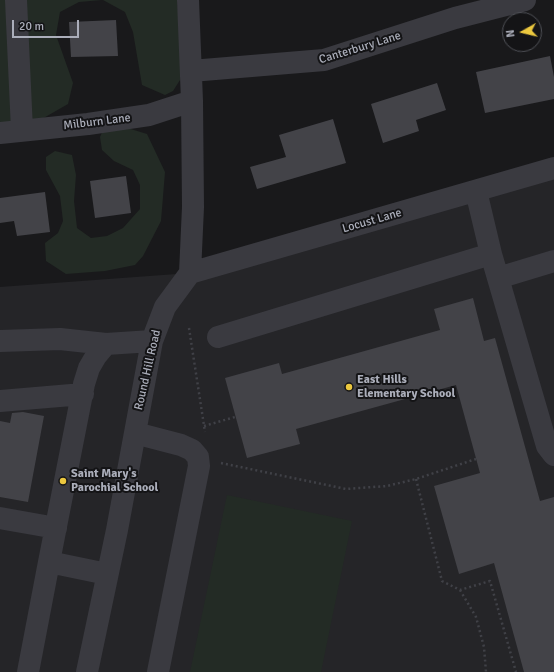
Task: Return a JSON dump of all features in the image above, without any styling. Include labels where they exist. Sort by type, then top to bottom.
[{"type":"street","points":[[16,0],[22,130]]},
{"type":"street","points":[[188,0],[192,101],[193,207],[190,273]]},
{"type":"street","name":"Canterbury Lane","points":[[191,71],[324,60],[454,18],[525,0]]},
{"type":"street","name":"Milburn Lane","points":[[0,133],[88,124],[149,115],[192,101]]},
{"type":"street","name":"Locust Lane","points":[[190,273],[554,168]]},
{"type":"street","points":[[476,191],[491,254],[547,446],[554,455]]},
{"type":"street","points":[[218,337],[491,254]]},
{"type":"street","points":[[498,278],[554,261]]},
{"type":"street","name":"Round Hill Road","points":[[87,672],[152,341],[165,307],[190,273]]},
{"type":"street","points":[[0,341],[60,339],[106,344],[152,341]]},
{"type":"street","points":[[28,672],[82,394],[89,368],[96,356],[106,344]]},
{"type":"street","points":[[0,401],[82,394]]},
{"type":"street","points":[[135,433],[181,445],[192,450],[198,457],[199,466],[158,672]]},
{"type":"street","points":[[0,518],[56,528]]},
{"type":"street","points":[[50,562],[107,574]]},
{"type":"path","points":[[188,328],[205,434]]},
{"type":"path","points":[[204,426],[235,417]]},
{"type":"path","points":[[217,462],[346,489],[387,486],[416,479],[476,459]]},
{"type":"path","points":[[416,479],[442,581],[460,590],[476,617],[484,647],[486,672]]},
{"type":"path","points":[[460,590],[490,581],[516,672]]},
{"type":"shaded area","points":[[0,0],[102,0],[79,2],[60,12],[56,35],[73,83],[68,104],[0,143]]},
{"type":"shaded area","points":[[103,0],[177,0],[182,52],[180,80],[173,91],[165,95],[142,85],[133,32],[125,12]]},
{"type":"shaded area","points":[[121,126],[147,134],[165,172],[161,221],[143,256],[135,265],[105,271],[66,274],[46,261],[45,243],[58,233],[63,221],[60,196],[46,170],[46,157],[55,151],[72,155],[76,175],[74,201],[77,228],[91,238],[107,236],[123,228],[140,209],[140,185],[133,170],[114,161],[102,150],[100,137],[104,128]]},
{"type":"shaded area","name":"East Hills Elementary School","points":[[554,168],[554,672],[0,672],[0,287],[190,273]]},
{"type":"shaded area","points":[[227,495],[352,521],[321,672],[190,672]]},
{"type":"building","points":[[116,20],[118,56],[71,57],[69,22]]},
{"type":"building","points":[[550,56],[554,77],[554,99],[485,113],[476,72]]},
{"type":"building","points":[[437,83],[446,110],[416,120],[419,131],[383,143],[371,104]]},
{"type":"building","points":[[333,119],[346,163],[257,189],[250,167],[286,157],[279,135]]},
{"type":"building","points":[[126,176],[131,213],[95,218],[90,181]]},
{"type":"building","points":[[45,192],[50,232],[17,236],[14,221],[0,223],[0,198]]},
{"type":"building","points":[[473,298],[484,341],[495,338],[540,501],[554,497],[554,672],[524,672],[494,563],[459,574],[434,486],[480,473],[456,385],[296,429],[300,444],[247,458],[225,378],[279,363],[282,374],[440,330],[434,309]]},
{"type":"building","points":[[23,412],[44,416],[28,502],[0,497],[0,421],[10,423],[12,413]]},
{"type":"place","name":"East Hills Elementary School","points":[[349,387]]},
{"type":"place","name":"Saint Mary's Parochial School","points":[[63,481]]}]
